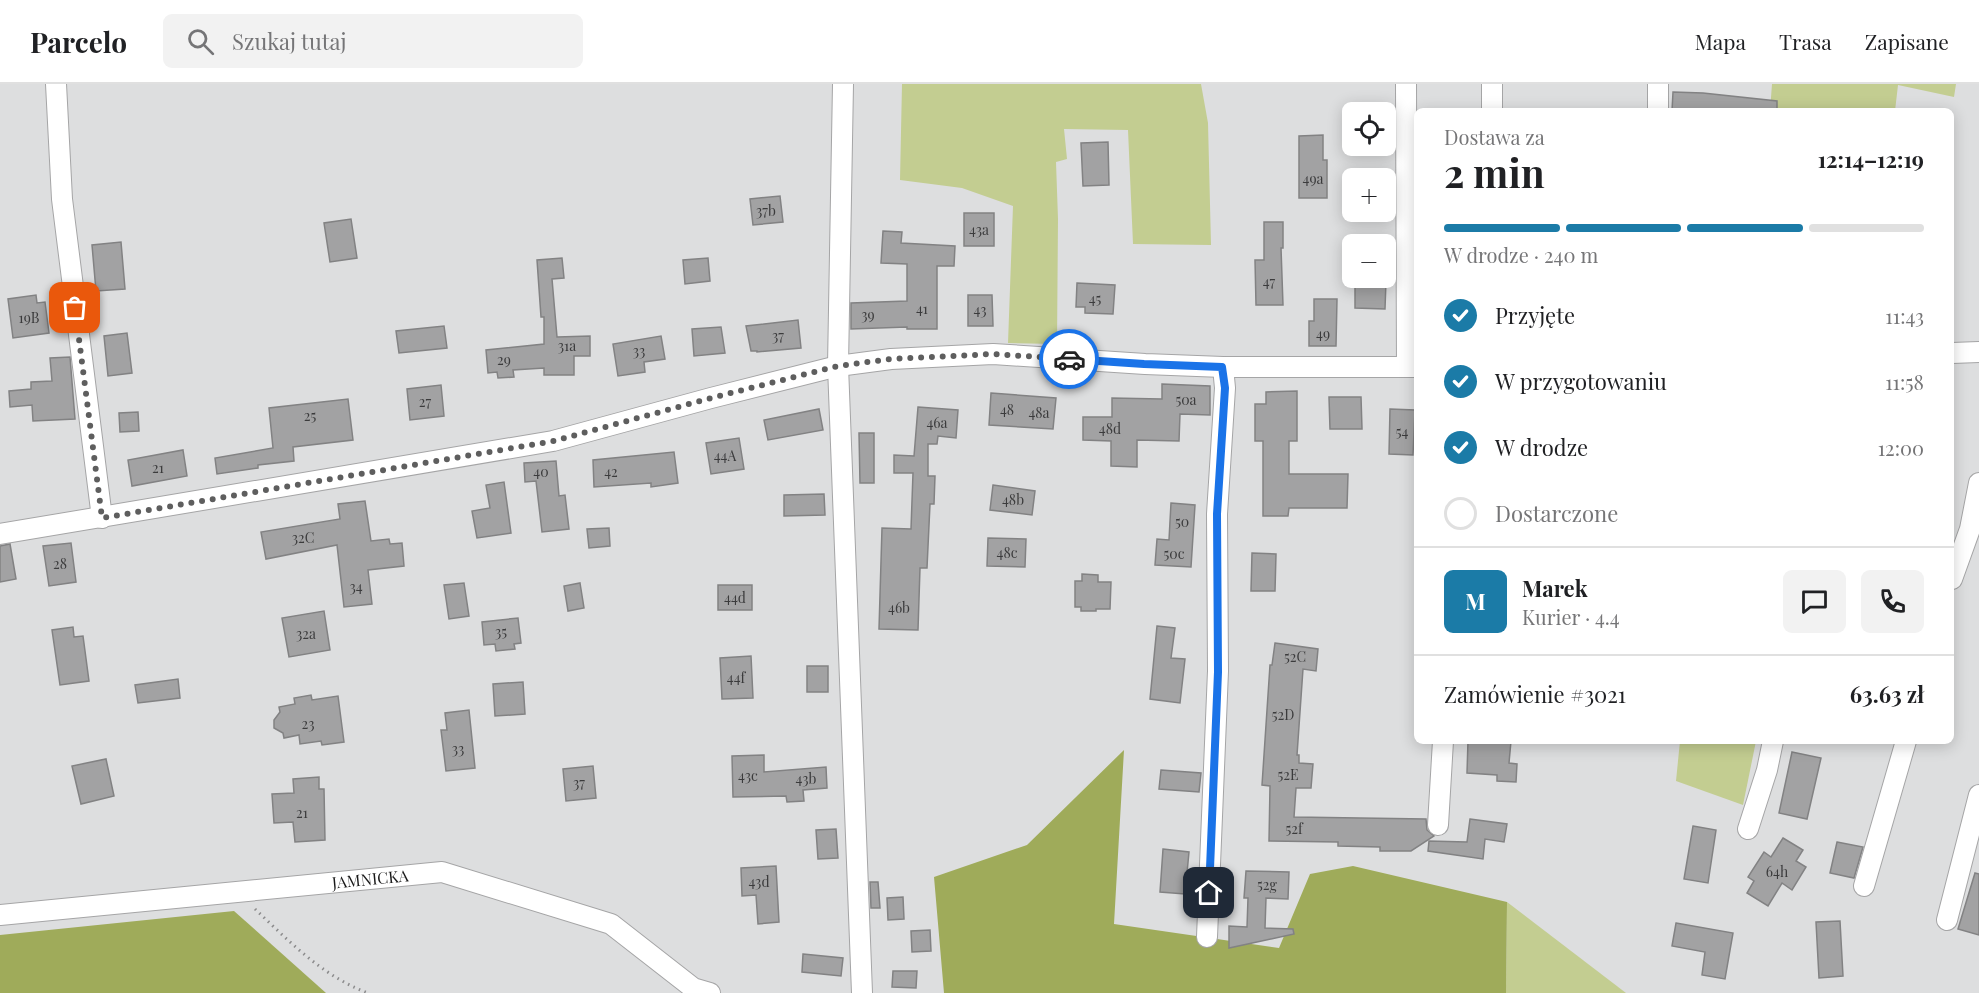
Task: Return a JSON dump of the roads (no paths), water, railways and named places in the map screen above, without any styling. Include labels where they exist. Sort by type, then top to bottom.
[{"type":"street","points":[[56,84],[62,199],[102,518]]},
{"type":"street","points":[[843,84],[838,366],[862,993]]},
{"type":"street","points":[[0,534],[554,441],[838,366],[891,359],[993,354],[1222,367],[1412,367],[1406,84]]},
{"type":"street","points":[[1492,84],[1492,108]]},
{"type":"street","points":[[1658,108],[1659,84]]},
{"type":"street","points":[[1954,353],[1979,352]]},
{"type":"street","points":[[1207,937],[1218,672],[1217,514],[1225,388],[1222,367]]},
{"type":"street","points":[[1954,573],[1970,529],[1979,483]]},
{"type":"street","points":[[1438,825],[1443,744]]},
{"type":"street","points":[[1748,829],[1767,770],[1772,744]]},
{"type":"street","points":[[1864,886],[1905,744]]},
{"type":"street","points":[[1947,920],[1979,795]]},
{"type":"street","name":"JAMNICKA","points":[[0,915],[442,872],[611,924],[693,988],[710,993]]}]
